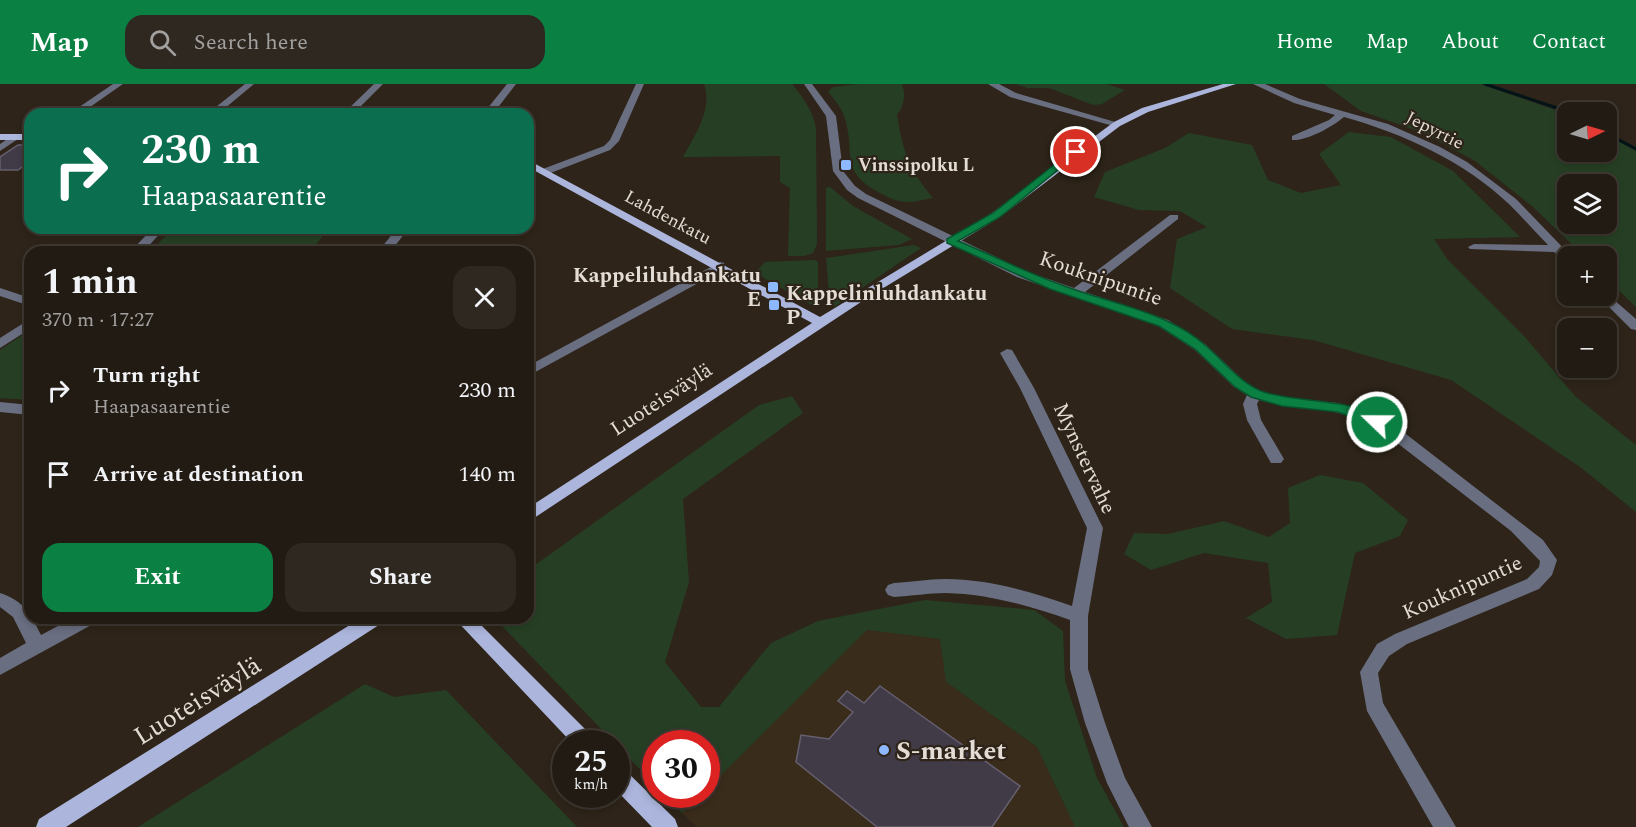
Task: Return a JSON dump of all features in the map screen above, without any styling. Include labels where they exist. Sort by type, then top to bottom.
[{"type":"main road","name":"Luoteisväylä","points":[[534,512],[821,323],[950,241],[996,215],[1116,123],[1145,110],[1232,84]]},
{"type":"main road","points":[[0,137],[24,137]]},
{"type":"main road","name":"Lahdenkatu","points":[[534,166],[821,323]]},
{"type":"main road","name":"Luoteisväylä","points":[[47,827],[366,624]]},
{"type":"main road","points":[[469,624],[572,730]]},
{"type":"main road","points":[[630,789],[667,827]]},
{"type":"street","points":[[83,108],[119,84]]},
{"type":"street","points":[[220,108],[250,84]]},
{"type":"street","points":[[354,108],[379,84]]},
{"type":"street","points":[[493,108],[512,84]]},
{"type":"street","points":[[544,172],[607,148],[617,134],[640,84]]},
{"type":"street","name":"Kouknipuntie","points":[[808,84],[831,116],[837,164],[843,180],[862,196],[1021,274],[1144,316],[1180,332],[1200,346],[1239,384],[1255,394],[1282,402],[1338,408],[1365,416],[1388,428],[1517,527],[1537,545],[1549,560],[1546,570],[1533,584],[1401,639],[1383,650],[1369,672],[1374,705],[1445,827]]},
{"type":"street","points":[[992,84],[1013,94],[1116,123]]},
{"type":"street","name":"Jepyrtie","points":[[1257,84],[1297,101],[1409,135],[1463,164],[1512,201],[1557,249]]},
{"type":"street","points":[[1295,138],[1332,122],[1342,114]]},
{"type":"street","points":[[0,148],[16,137]]},
{"type":"street","points":[[1076,294],[1174,217]]},
{"type":"street","points":[[144,246],[154,234]]},
{"type":"street","points":[[389,246],[398,234]]},
{"type":"street","points":[[1474,247],[1557,249]]},
{"type":"street","points":[[534,369],[720,266]]},
{"type":"street","points":[[0,292],[24,300]]},
{"type":"street","points":[[1615,306],[1636,326]]},
{"type":"street","points":[[0,344],[24,327]]},
{"type":"street","name":"Mynstervahe","points":[[1007,352],[1095,528],[1079,616],[1079,669],[1095,723],[1117,783],[1141,827]]},
{"type":"street","points":[[1255,394],[1250,404],[1254,420],[1276,459]]},
{"type":"street","points":[[0,407],[24,409]]},
{"type":"street","points":[[894,590],[948,586],[1028,599],[1079,616]]},
{"type":"street","points":[[0,600],[11,603],[24,618]]},
{"type":"street","points":[[27,624],[37,647]]},
{"type":"street","points":[[0,668],[78,624]]},
{"type":"shaded area","points":[[867,630],[941,639],[946,682],[1037,747],[1075,827],[697,827],[682,813],[687,808],[720,808],[720,776]]},
{"type":"green space","points":[[704,84],[792,84],[804,99],[813,116],[816,128],[817,244],[813,253],[804,256],[788,256],[790,188],[780,182],[780,156],[683,157],[704,112],[706,93]]},
{"type":"green space","points":[[858,84],[902,84],[904,100],[897,115],[902,139],[908,160],[933,198],[912,202],[894,200],[867,185],[858,177],[851,161],[844,115],[828,92],[833,87]]},
{"type":"green space","points":[[1016,84],[1107,84],[1125,90],[1102,104],[1093,105],[1049,88],[1027,88]]},
{"type":"green space","points":[[1324,84],[1480,84],[1557,111],[1557,162],[1617,162],[1617,141],[1636,151],[1636,307],[1617,289],[1617,246],[1574,246],[1561,234],[1617,234],[1617,174],[1557,174],[1557,230],[1532,206],[1475,161],[1421,132],[1361,111]]},
{"type":"green space","points":[[1349,132],[1391,137],[1453,171],[1520,237],[1434,239],[1448,260],[1524,336],[1557,375],[1557,378],[1560,378],[1575,396],[1636,445],[1636,512],[1580,467],[1451,380],[1313,340],[1232,329],[1170,288],[1177,239],[1207,227],[1180,211],[1139,210],[1094,197],[1105,172],[1165,148],[1189,133],[1252,145],[1268,180],[1301,193],[1341,185],[1319,154]]},
{"type":"green space","points":[[830,187],[853,206],[912,239],[899,245],[826,251],[826,188]]},
{"type":"green space","points":[[167,234],[324,234],[315,246],[157,245]]},
{"type":"green space","points":[[914,245],[921,248],[834,307],[830,305],[826,258]]},
{"type":"green space","points":[[815,260],[818,262],[818,304],[812,305],[755,273],[765,262]]},
{"type":"green space","points":[[24,334],[24,400],[0,398],[0,350]]},
{"type":"green space","points":[[792,396],[803,413],[683,499],[689,582],[665,662],[701,707],[719,707],[771,643],[818,621],[925,600],[1034,610],[1063,631],[1065,681],[1097,778],[1124,827],[1075,827],[1037,747],[946,682],[940,639],[867,630],[720,776],[720,730],[642,730],[642,771],[630,759],[630,730],[602,730],[502,626],[502,624],[534,624],[534,566],[759,405]]},
{"type":"green space","points":[[1320,475],[1363,483],[1408,520],[1400,536],[1355,553],[1337,635],[1286,639],[1246,618],[1272,602],[1268,563],[1204,553],[1151,570],[1124,554],[1134,533],[1168,534],[1224,521],[1269,537],[1290,523],[1288,488]]},
{"type":"green space","points":[[365,684],[394,697],[446,690],[552,801],[552,808],[559,808],[577,827],[138,827]]},
{"type":"green space","points":[[677,808],[687,808],[682,813]]},
{"type":"building","points":[[18,145],[24,145],[24,166],[18,170],[0,170],[0,157]]},
{"type":"building","name":"S-market","points":[[880,686],[1020,786],[992,827],[877,827],[796,762],[801,735],[829,739],[853,712],[838,701],[847,691],[864,703]]},
{"type":"waterway","points":[[1485,84],[1557,108]]},
{"type":"waterway","points":[[1617,139],[1636,149]]},
{"type":"place","name":"Vinssipolku L","points":[[846,165]]},
{"type":"place","name":"Kappeliluhdankatu E","points":[[773,287]]},
{"type":"place","name":"Kappelinluhdankatu P","points":[[774,305]]},
{"type":"place","name":"S-market","points":[[884,750]]},
{"type":"route","points":[[1076,152],[996,215],[950,241],[1021,274],[1163,323],[1200,346],[1239,384],[1255,394],[1282,402],[1338,408],[1377,422]]}]
